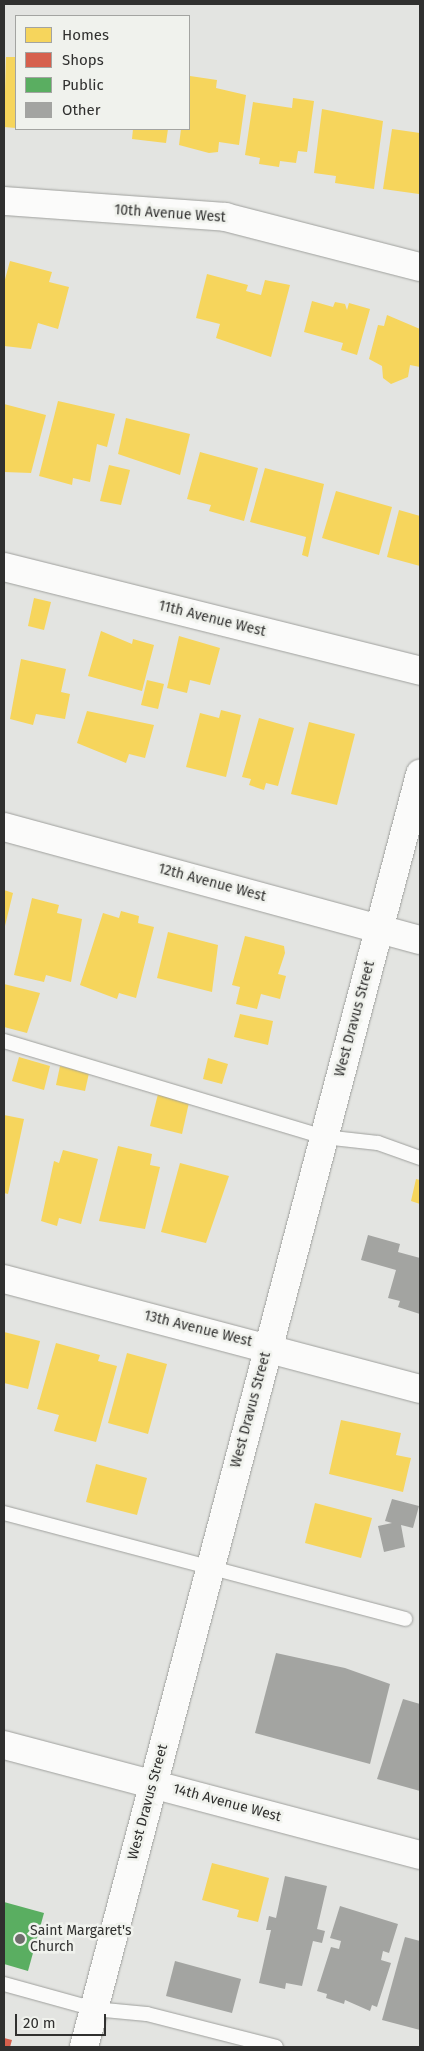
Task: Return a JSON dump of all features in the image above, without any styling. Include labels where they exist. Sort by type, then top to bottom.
[{"type":"street","name":"10th Avenue West","points":[[4,201],[225,217],[420,267]]},
{"type":"street","name":"11th Avenue West","points":[[4,567],[420,671]]},
{"type":"street","name":"West Dravus Street","points":[[84,2047],[420,774]]},
{"type":"street","name":"12th Avenue West","points":[[4,827],[420,940]]},
{"type":"street","name":"13th Avenue West","points":[[4,1279],[268,1347],[420,1389]]},
{"type":"street","name":"14th Avenue West","points":[[4,1745],[420,1855]]},
{"type":"lane","points":[[4,1041],[324,1137],[378,1143],[420,1158]]},
{"type":"lane","points":[[4,1513],[405,1619]]},
{"type":"lane","points":[[4,1984],[94,2009],[147,2014],[276,2047]]},
{"type":"building: Homes","points":[[6,57],[15,57],[15,128],[4,127]]},
{"type":"building: Homes","points":[[190,76],[217,80],[216,88],[246,95],[239,145],[219,142],[218,152],[209,153],[179,145],[181,130],[190,130]]},
{"type":"building: Homes","points":[[293,98],[314,101],[307,152],[298,151],[296,163],[280,161],[279,167],[259,164],[260,158],[245,155],[253,102],[292,108]]},
{"type":"building: Homes","points":[[322,109],[383,121],[374,189],[335,183],[336,176],[314,173]]},
{"type":"building: Homes","points":[[392,129],[420,133],[419,194],[383,189]]},
{"type":"building: Homes","points":[[133,130],[168,130],[166,143],[132,139]]},
{"type":"building: Homes","points":[[10,261],[52,272],[49,282],[69,287],[58,329],[38,323],[31,349],[4,346],[4,283]]},
{"type":"building: Homes","points":[[207,274],[248,285],[246,291],[261,295],[265,280],[290,285],[271,357],[216,338],[220,324],[196,318]]},
{"type":"building: Homes","points":[[312,301],[333,307],[335,302],[345,304],[347,310],[349,303],[370,309],[357,355],[341,350],[343,343],[304,332]]},
{"type":"building: Homes","points":[[387,315],[420,329],[420,367],[410,365],[408,377],[391,384],[383,378],[382,366],[369,359],[378,325],[384,326]]},
{"type":"building: Homes","points":[[58,401],[115,414],[107,447],[97,444],[90,482],[73,478],[72,485],[39,476]]},
{"type":"building: Homes","points":[[4,404],[46,415],[31,473],[4,472]]},
{"type":"building: Homes","points":[[126,418],[190,434],[180,475],[118,454]]},
{"type":"building: Homes","points":[[200,452],[258,468],[244,521],[209,511],[211,505],[187,499]]},
{"type":"building: Homes","points":[[109,465],[130,470],[121,505],[100,501]]},
{"type":"building: Homes","points":[[265,468],[324,484],[308,557],[302,555],[306,537],[250,522]]},
{"type":"building: Homes","points":[[336,491],[392,507],[379,555],[322,538]]},
{"type":"building: Homes","points":[[399,510],[420,516],[420,566],[387,557]]},
{"type":"building: Homes","points":[[34,598],[51,602],[44,630],[28,626]]},
{"type":"building: Homes","points":[[101,631],[132,644],[133,639],[154,645],[142,691],[88,676]]},
{"type":"building: Homes","points":[[179,636],[220,648],[210,685],[190,680],[187,693],[167,688]]},
{"type":"building: Homes","points":[[21,659],[66,669],[61,692],[70,694],[65,719],[36,714],[33,725],[10,719]]},
{"type":"building: Homes","points":[[147,680],[164,684],[158,709],[141,705]]},
{"type":"building: Homes","points":[[221,710],[241,715],[226,777],[186,767],[200,713],[219,718]]},
{"type":"building: Homes","points":[[87,711],[154,725],[145,758],[129,754],[126,763],[77,743]]},
{"type":"building: Homes","points":[[259,718],[294,728],[278,786],[266,783],[264,790],[249,785],[251,779],[242,777]]},
{"type":"building: Homes","points":[[309,722],[355,734],[337,805],[291,794]]},
{"type":"building: Homes","points":[[4,890],[13,893],[4,930]]},
{"type":"building: Homes","points":[[32,898],[59,905],[57,913],[82,919],[71,982],[46,975],[44,982],[14,975]]},
{"type":"building: Homes","points":[[121,911],[139,916],[138,923],[154,927],[136,998],[119,993],[117,999],[80,985],[103,913],[119,918]]},
{"type":"building: Homes","points":[[168,932],[218,945],[212,992],[157,978]]},
{"type":"building: Homes","points":[[245,936],[284,946],[285,953],[278,974],[286,976],[280,999],[261,994],[257,1009],[236,1004],[240,987],[232,985]]},
{"type":"building: Homes","points":[[4,984],[40,993],[27,1033],[4,1027]]},
{"type":"building: Homes","points":[[240,1014],[273,1021],[268,1045],[234,1037]]},
{"type":"building: Homes","points":[[19,1057],[50,1066],[44,1090],[12,1081]]},
{"type":"building: Homes","points":[[208,1058],[228,1064],[222,1084],[203,1079]]},
{"type":"building: Homes","points":[[60,1066],[89,1073],[85,1091],[56,1085]]},
{"type":"building: Homes","points":[[159,1090],[190,1098],[182,1134],[150,1126]]},
{"type":"building: Homes","points":[[4,1115],[24,1119],[8,1194],[4,1193]]},
{"type":"building: Homes","points":[[118,1146],[152,1154],[150,1165],[160,1167],[145,1229],[99,1221]]},
{"type":"building: Homes","points":[[63,1150],[98,1159],[81,1224],[59,1218],[57,1226],[41,1221],[54,1161],[59,1163]]},
{"type":"building: Homes","points":[[180,1163],[229,1176],[206,1243],[161,1232]]},
{"type":"building: Homes","points":[[416,1179],[420,1180],[420,1204],[411,1201]]},
{"type":"building: Homes","points":[[4,1332],[40,1341],[28,1389],[4,1383]]},
{"type":"building: Homes","points":[[56,1343],[100,1355],[98,1361],[117,1366],[96,1442],[54,1431],[59,1415],[37,1409]]},
{"type":"building: Homes","points":[[127,1353],[167,1364],[148,1434],[108,1423]]},
{"type":"building: Homes","points":[[341,1420],[401,1433],[396,1455],[411,1458],[403,1492],[329,1474]]},
{"type":"building: Homes","points":[[96,1464],[147,1478],[137,1515],[86,1502]]},
{"type":"building: Homes","points":[[315,1503],[372,1518],[361,1558],[305,1543]]},
{"type":"building: Homes","points":[[212,1863],[269,1878],[258,1922],[237,1917],[239,1910],[202,1900]]},
{"type":"building: Shops","points":[[4,2038],[12,2040],[10,2047],[4,2047]]},
{"type":"building: Public","name":"Saint Margaret's Church","points":[[4,1902],[44,1913],[28,1971],[4,1964]]},
{"type":"building: Other","points":[[368,1235],[400,1244],[398,1252],[420,1258],[420,1314],[398,1307],[400,1301],[388,1298],[396,1270],[361,1260]]},
{"type":"building: Other","points":[[392,1499],[419,1506],[413,1528],[401,1525],[405,1547],[384,1552],[378,1526],[392,1523],[385,1521]]},
{"type":"building: Other","points":[[276,1653],[345,1668],[390,1684],[370,1764],[255,1733]]},
{"type":"building: Other","points":[[403,1699],[420,1704],[420,1791],[377,1779]]},
{"type":"building: Other","points":[[285,1876],[327,1886],[317,1929],[325,1931],[322,1943],[313,1941],[302,1986],[286,1983],[285,1989],[259,1983],[271,1930],[266,1930],[269,1916],[276,1918]]},
{"type":"building: Other","points":[[340,1906],[398,1924],[389,1953],[383,1951],[381,1960],[391,1963],[377,2007],[372,2005],[370,2011],[345,2000],[344,2004],[326,1998],[327,1994],[317,1991],[331,1947],[339,1949],[341,1941],[330,1938]]},
{"type":"building: Other","points":[[405,1937],[420,1941],[420,2030],[382,2020]]},
{"type":"building: Other","points":[[175,1961],[241,1979],[232,2013],[166,1996]]},
{"type":"place","name":"Saint Margaret's Church","points":[[20,1939]]}]
